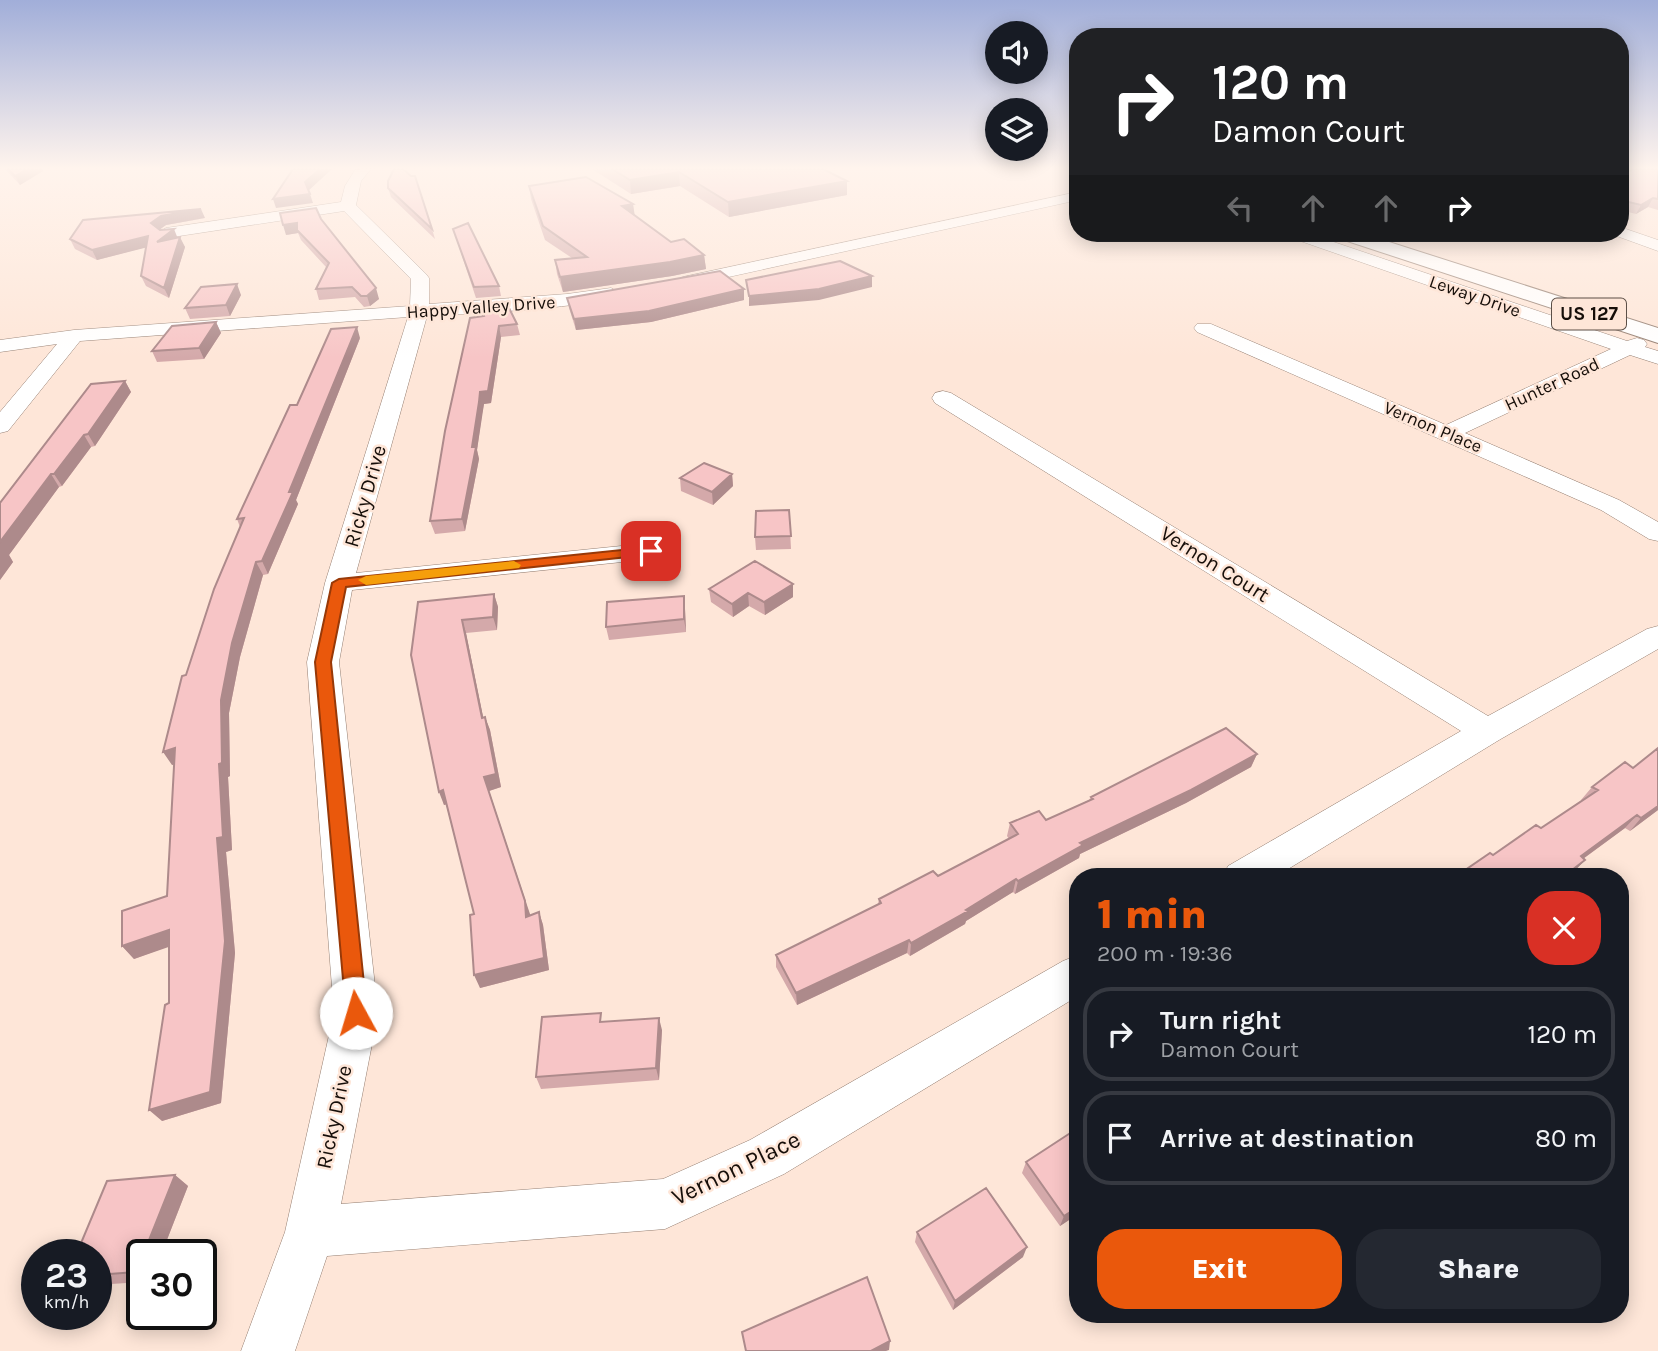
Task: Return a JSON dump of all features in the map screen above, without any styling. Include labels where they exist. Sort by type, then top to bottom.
[{"type":"main road","name":"US 127","points":[[1369,242],[1658,339]]},
{"type":"street","points":[[166,233],[172,232]]},
{"type":"street","name":"Ricky Drive","points":[[268,1351],[310,1232],[356,1013],[323,662],[339,583],[419,312],[420,278],[374,232]]},
{"type":"street","points":[[659,286],[910,232]]},
{"type":"street","points":[[1629,235],[1658,246]]},
{"type":"street","name":"Leway Drive","points":[[1318,242],[1658,358]]},
{"type":"street","name":"Happy Valley Drive","points":[[0,346],[75,336],[567,300],[632,290]]},
{"type":"street","name":"Vernon Place","points":[[1204,328],[1610,505],[1658,533]]},
{"type":"street","points":[[0,426],[75,336]]},
{"type":"street","name":"Hunter Road","points":[[1448,433],[1627,348],[1658,339]]},
{"type":"street","name":"Vernon Court","points":[[943,398],[1488,731]]},
{"type":"street","points":[[339,583],[651,551]]},
{"type":"street","points":[[1257,868],[1488,731],[1658,636]]},
{"type":"street","name":"Vernon Place","points":[[310,1232],[665,1204],[767,1157],[1069,979]]},
{"type":"building","points":[[75,232],[170,232],[157,242],[180,237],[164,288],[141,276],[148,236],[92,250],[70,239]]},
{"type":"building","points":[[299,232],[331,232],[376,288],[367,296],[361,296],[352,287],[316,289],[329,263]]},
{"type":"building","points":[[454,232],[472,232],[499,286],[474,287]]},
{"type":"building","points":[[552,232],[657,232],[671,242],[684,239],[704,255],[560,277],[555,260],[587,257]]},
{"type":"building","points":[[840,261],[872,276],[819,289],[749,296],[746,280]]},
{"type":"building","points":[[720,271],[744,289],[649,311],[574,319],[567,298]]},
{"type":"building","points":[[237,284],[226,305],[185,308],[201,287]]},
{"type":"building","points":[[506,302],[517,324],[499,326],[488,391],[480,392],[472,447],[476,447],[462,519],[430,521],[445,431],[470,318],[484,316],[480,304]]},
{"type":"building","points":[[216,322],[199,348],[152,351],[172,326]]},
{"type":"building","points":[[357,327],[289,492],[293,492],[262,561],[256,562],[232,643],[221,700],[222,763],[219,764],[223,837],[217,838],[225,941],[210,1092],[149,1110],[165,1005],[169,1003],[169,930],[122,946],[122,911],[167,896],[175,748],[163,752],[182,676],[186,675],[214,589],[244,518],[237,519],[290,405],[297,405],[331,329]]},
{"type":"building","points":[[125,381],[88,434],[84,435],[54,474],[51,474],[0,542],[0,503],[91,384]]},
{"type":"building","points":[[704,463],[732,474],[712,492],[680,478]]},
{"type":"building","points":[[789,510],[791,536],[755,537],[756,511]]},
{"type":"building","points":[[755,561],[793,584],[764,602],[748,593],[732,604],[709,589]]},
{"type":"building","points":[[494,594],[493,617],[462,620],[496,774],[484,777],[525,901],[526,917],[539,912],[544,958],[474,975],[470,915],[474,914],[443,790],[439,792],[411,655],[418,602]]},
{"type":"building","points":[[684,596],[684,619],[606,627],[607,602]]},
{"type":"building","points":[[1226,728],[1257,754],[1191,790],[1080,843],[1083,845],[1018,881],[1016,879],[966,910],[968,911],[911,943],[909,940],[796,993],[776,955],[881,903],[879,899],[933,871],[938,876],[1018,834],[1010,823],[1039,811],[1046,820],[1093,799],[1091,797]]},
{"type":"building","points":[[1658,748],[1658,806],[1641,818],[1637,815],[1581,856],[1585,860],[1575,868],[1468,868],[1490,853],[1493,855],[1536,825],[1541,828],[1598,790],[1592,787],[1625,762],[1633,768]]},
{"type":"building","points":[[601,1013],[600,1022],[659,1018],[656,1068],[536,1077],[542,1017]]},
{"type":"building","points":[[1069,1134],[1069,1213],[1064,1216],[1026,1162]]},
{"type":"building","points":[[175,1175],[149,1239],[126,1239],[126,1273],[112,1274],[112,1239],[83,1239],[107,1181]]},
{"type":"building","points":[[986,1188],[1027,1247],[955,1301],[917,1232]]},
{"type":"building","points":[[867,1277],[890,1341],[871,1351],[746,1351],[742,1332]]},
{"type":"slow traffic","points":[[366,580],[514,565]]},
{"type":"route","points":[[356,1013],[323,662],[339,583],[651,551]]}]
